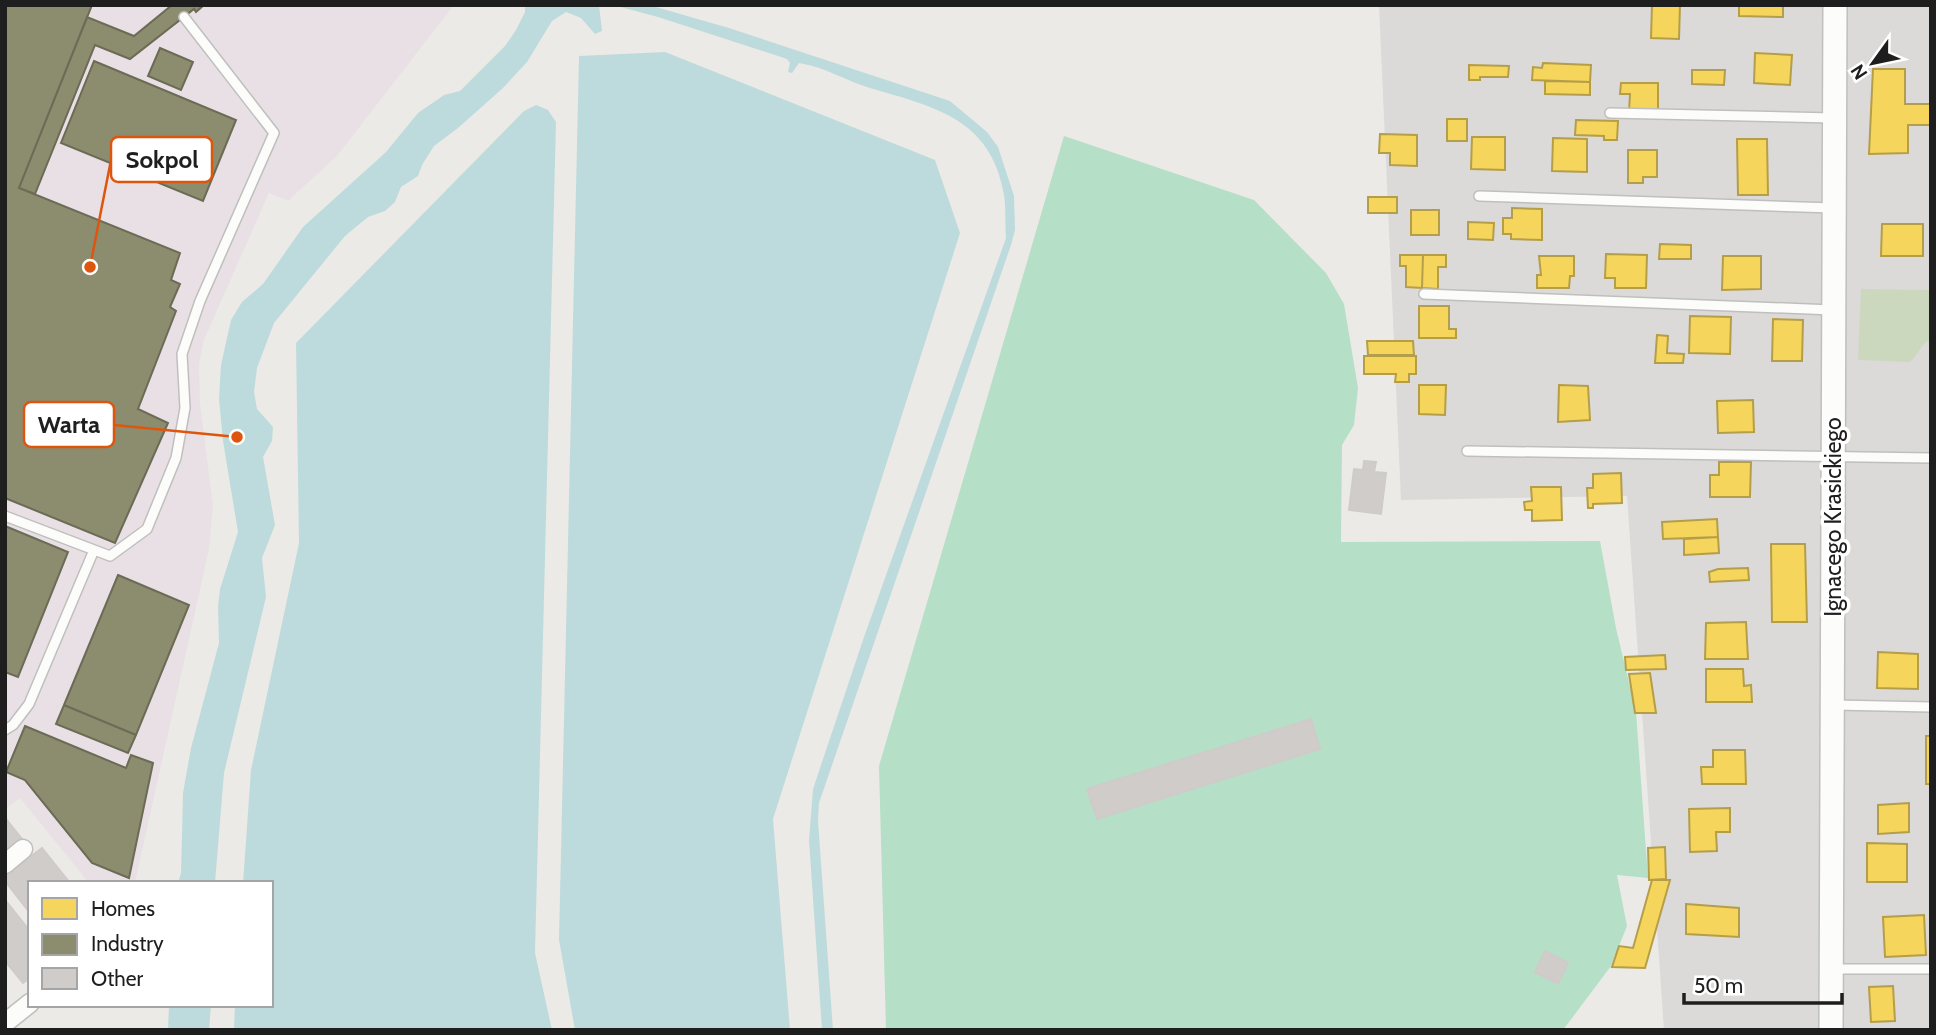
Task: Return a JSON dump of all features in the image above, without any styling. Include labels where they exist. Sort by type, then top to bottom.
[{"type":"street","name":"Ignacego Krasickiego","points":[[1831,1030],[1835,5]]},
{"type":"street","points":[[5,864],[23,849]]},
{"type":"street","points":[[5,1023],[28,1005]]},
{"type":"lane","points":[[5,516],[110,556],[147,529],[176,458],[186,408],[182,354],[200,301],[274,133],[184,17]]},
{"type":"lane","points":[[1609,113],[1835,118]]},
{"type":"lane","points":[[1479,196],[1835,208]]},
{"type":"lane","points":[[1424,295],[1834,310]]},
{"type":"lane","points":[[1467,451],[1931,458]]},
{"type":"lane","points":[[5,730],[13,725],[29,704],[94,550]]},
{"type":"lane","points":[[1832,705],[1931,707]]},
{"type":"lane","points":[[1831,969],[1931,970]]},
{"type":"shaded area","points":[[5,5],[454,5],[337,156],[288,201],[269,193],[204,340],[199,364],[200,403],[213,506],[209,549],[135,881],[87,881],[20,798],[5,809]]},
{"type":"shaded area","points":[[1379,5],[1931,5],[1931,1030],[1664,1030],[1627,496],[1401,500]]},
{"type":"green space","points":[[1064,136],[1254,200],[1326,273],[1344,304],[1358,388],[1354,425],[1342,445],[1341,542],[1600,541],[1616,628],[1636,712],[1648,878],[1617,875],[1627,926],[1611,966],[1563,1030],[886,1030],[879,766]]},
{"type":"green space","points":[[1861,289],[1931,290],[1931,345],[1927,341],[1910,362],[1858,360]]},
{"type":"water","points":[[525,5],[599,5],[602,31],[595,34],[581,18],[566,12],[552,21],[527,62],[503,88],[434,146],[418,176],[401,187],[395,202],[385,211],[368,217],[345,236],[274,323],[257,368],[254,392],[257,409],[273,427],[272,441],[263,457],[275,525],[262,558],[266,597],[224,773],[215,881],[179,881],[183,793],[191,748],[219,643],[220,589],[238,532],[219,399],[221,365],[231,320],[242,302],[263,284],[303,227],[386,152],[418,113],[444,95],[460,91],[505,46],[525,12]]},
{"type":"water","points":[[613,5],[649,5],[729,28],[950,101],[987,132],[998,147],[1014,196],[1015,230],[1011,245],[819,803],[818,821],[833,1030],[822,1030],[809,840],[813,789],[864,637],[1006,238],[1004,195],[997,169],[987,148],[973,132],[937,110],[809,65],[799,63],[792,73],[788,72],[790,63],[787,59]]},
{"type":"water","points":[[665,52],[935,160],[960,233],[773,819],[790,1030],[575,1030],[559,940],[579,56]]},
{"type":"water","points":[[536,105],[548,110],[556,122],[535,953],[552,1030],[234,1030],[235,1007],[273,1007],[273,881],[243,881],[251,770],[299,543],[296,343],[524,111]]},
{"type":"water","points":[[169,1007],[211,1007],[209,1030],[168,1030]]},
{"type":"building: Homes","points":[[1652,5],[1680,5],[1679,39],[1651,38]]},
{"type":"building: Homes","points":[[1739,5],[1783,5],[1783,17],[1739,16]]},
{"type":"building: Homes","points":[[1755,53],[1792,55],[1790,85],[1754,83]]},
{"type":"building: Homes","points":[[1543,63],[1591,65],[1590,82],[1532,80],[1533,67],[1542,68]]},
{"type":"building: Homes","points":[[1469,65],[1509,66],[1508,77],[1480,77],[1480,80],[1469,80]]},
{"type":"building: Homes","points":[[1873,69],[1905,69],[1905,104],[1931,104],[1931,125],[1908,125],[1908,153],[1869,154]]},
{"type":"building: Homes","points":[[1692,70],[1725,70],[1724,85],[1692,84]]},
{"type":"building: Homes","points":[[1545,81],[1590,82],[1590,95],[1545,94]]},
{"type":"building: Homes","points":[[1621,83],[1658,83],[1658,113],[1629,112],[1630,94],[1620,94]]},
{"type":"building: Homes","points":[[1447,119],[1467,119],[1467,141],[1447,141]]},
{"type":"building: Homes","points":[[1576,120],[1618,121],[1617,140],[1604,140],[1604,136],[1575,135]]},
{"type":"building: Homes","points":[[1380,134],[1417,135],[1417,166],[1390,165],[1390,153],[1379,153]]},
{"type":"building: Homes","points":[[1472,137],[1505,137],[1505,170],[1471,169]]},
{"type":"building: Homes","points":[[1553,138],[1587,139],[1587,172],[1552,171]]},
{"type":"building: Homes","points":[[1737,139],[1767,139],[1768,195],[1738,195]]},
{"type":"building: Homes","points":[[1628,150],[1657,150],[1657,177],[1643,177],[1643,183],[1628,183]]},
{"type":"building: Homes","points":[[1368,197],[1397,197],[1397,213],[1368,213]]},
{"type":"building: Homes","points":[[1512,208],[1542,209],[1542,240],[1511,239],[1511,234],[1503,234],[1503,218],[1512,218]]},
{"type":"building: Homes","points":[[1411,210],[1439,210],[1439,235],[1411,235]]},
{"type":"building: Homes","points":[[1468,222],[1494,223],[1493,240],[1468,239]]},
{"type":"building: Homes","points":[[1882,224],[1923,224],[1923,256],[1881,256]]},
{"type":"building: Homes","points":[[1660,244],[1691,245],[1691,259],[1659,259]]},
{"type":"building: Homes","points":[[1606,254],[1647,255],[1646,288],[1615,288],[1615,278],[1605,278]]},
{"type":"building: Homes","points":[[1400,255],[1423,255],[1422,288],[1406,287],[1406,266],[1400,266]]},
{"type":"building: Homes","points":[[1423,255],[1446,255],[1446,267],[1438,267],[1438,289],[1422,288]]},
{"type":"building: Homes","points":[[1539,256],[1574,256],[1574,276],[1570,276],[1569,288],[1537,288],[1537,275],[1541,275]]},
{"type":"building: Homes","points":[[1723,256],[1761,256],[1761,289],[1722,290]]},
{"type":"building: Homes","points":[[1419,306],[1449,306],[1449,329],[1456,329],[1456,338],[1419,338]]},
{"type":"building: Homes","points":[[1690,316],[1731,317],[1730,354],[1689,353]]},
{"type":"building: Homes","points":[[1773,319],[1803,320],[1802,361],[1772,361]]},
{"type":"building: Homes","points":[[1657,335],[1668,336],[1667,353],[1684,354],[1683,363],[1655,363]]},
{"type":"building: Homes","points":[[1367,341],[1413,341],[1414,355],[1368,355]]},
{"type":"building: Homes","points":[[1364,356],[1416,356],[1416,374],[1409,374],[1409,382],[1395,382],[1396,374],[1364,374]]},
{"type":"building: Homes","points":[[1419,385],[1446,385],[1445,415],[1419,414]]},
{"type":"building: Homes","points":[[1559,385],[1588,386],[1590,420],[1558,422]]},
{"type":"building: Homes","points":[[1753,400],[1754,432],[1718,433],[1717,401]]},
{"type":"building: Homes","points":[[1719,462],[1751,462],[1750,497],[1710,497],[1710,475],[1719,475]]},
{"type":"building: Homes","points":[[1621,473],[1622,503],[1593,504],[1593,508],[1588,508],[1587,488],[1593,488],[1593,474]]},
{"type":"building: Homes","points":[[1531,487],[1561,487],[1562,520],[1532,521],[1532,510],[1525,510],[1524,502],[1532,501]]},
{"type":"building: Homes","points":[[1717,519],[1718,537],[1663,539],[1662,522]]},
{"type":"building: Homes","points":[[1718,537],[1719,553],[1684,555],[1684,539]]},
{"type":"building: Homes","points":[[1771,544],[1805,544],[1807,622],[1772,622]]},
{"type":"building: Homes","points":[[1748,568],[1749,580],[1710,582],[1709,572]]},
{"type":"building: Homes","points":[[1746,622],[1748,659],[1705,659],[1706,623]]},
{"type":"building: Homes","points":[[1878,652],[1918,654],[1918,689],[1877,688]]},
{"type":"building: Homes","points":[[1665,655],[1666,669],[1626,670],[1625,657]]},
{"type":"building: Homes","points":[[1706,669],[1743,669],[1744,686],[1751,685],[1752,702],[1706,702]]},
{"type":"building: Homes","points":[[1650,673],[1656,713],[1635,713],[1629,674]]},
{"type":"building: Homes","points":[[1926,736],[1931,736],[1931,784],[1926,784]]},
{"type":"building: Homes","points":[[1713,750],[1745,750],[1746,784],[1702,784],[1701,767],[1713,767]]},
{"type":"building: Homes","points":[[1909,803],[1909,832],[1878,834],[1878,805]]},
{"type":"building: Homes","points":[[1730,808],[1730,832],[1716,832],[1717,851],[1690,852],[1689,809]]},
{"type":"building: Homes","points":[[1867,843],[1907,844],[1907,882],[1867,882]]},
{"type":"building: Homes","points":[[1665,847],[1666,879],[1649,880],[1648,848]]},
{"type":"building: Homes","points":[[1652,880],[1670,880],[1645,968],[1612,967],[1619,946],[1633,948]]},
{"type":"building: Homes","points":[[1686,904],[1739,908],[1739,937],[1686,934]]},
{"type":"building: Homes","points":[[1924,915],[1926,955],[1885,957],[1883,917]]},
{"type":"building: Homes","points":[[1893,986],[1895,1021],[1871,1022],[1869,987]]},
{"type":"building: Industry","points":[[5,5],[92,5],[19,188],[180,253],[171,280],[180,284],[170,307],[176,311],[138,409],[168,423],[115,543],[5,498]]},
{"type":"building: Industry","points":[[172,5],[204,5],[196,12],[194,9],[130,59],[95,45],[35,194],[19,188],[87,17],[134,36]]},
{"type":"building: Industry","points":[[160,48],[193,62],[181,90],[148,76]]},
{"type":"building: Industry","points":[[94,61],[236,120],[203,201],[61,143]]},
{"type":"building: Industry","points":[[5,526],[68,552],[18,677],[5,672]]},
{"type":"building: Industry","points":[[118,575],[189,605],[136,735],[64,705]]},
{"type":"building: Industry","points":[[64,705],[136,735],[128,753],[56,724]]},
{"type":"building: Industry","points":[[25,726],[126,768],[131,755],[153,763],[129,878],[92,863],[25,780],[6,772]]},
{"type":"building: Other","points":[[1364,461],[1376,462],[1374,472],[1386,473],[1381,514],[1349,510],[1354,469],[1363,470]]},
{"type":"building: Other","points":[[1311,719],[1320,749],[1097,819],[1087,789]]},
{"type":"building: Other","points":[[7,820],[22,839],[5,852],[5,822]]},
{"type":"building: Other","points":[[42,848],[68,881],[28,881],[28,910],[5,881],[5,877]]},
{"type":"building: Other","points":[[5,900],[28,929],[28,979],[23,983],[5,961]]},
{"type":"building: Other","points":[[1545,951],[1568,963],[1558,984],[1535,972]]},
{"type":"place","name":"Sokpol","points":[[90,267]]},
{"type":"place","name":"Warta","points":[[237,437]]}]
